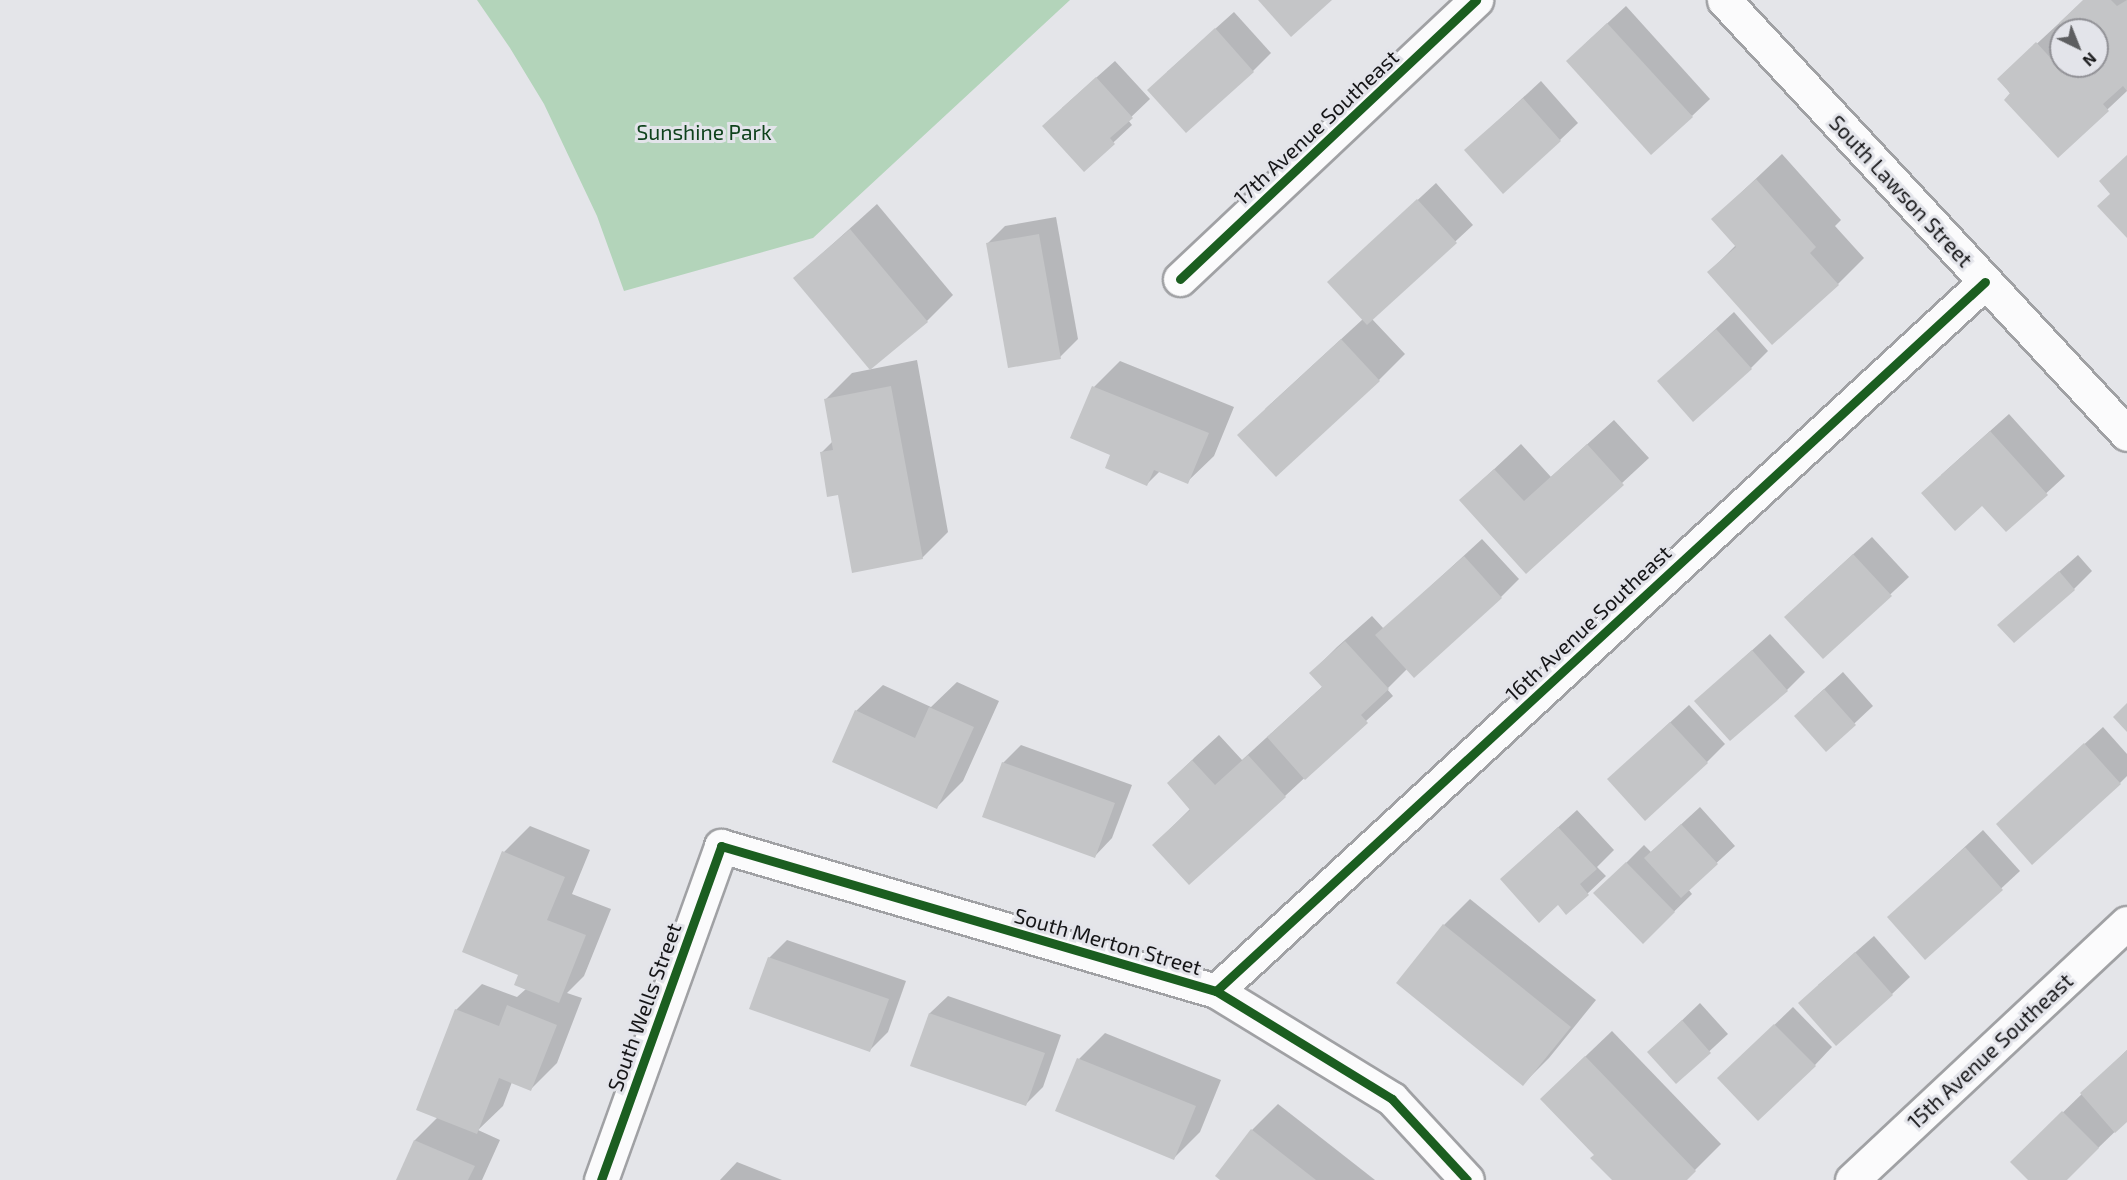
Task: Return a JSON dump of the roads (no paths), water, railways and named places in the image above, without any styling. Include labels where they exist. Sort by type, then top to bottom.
[{"type":"street","name":"17th Avenue Southeast","points":[[1180,279],[1476,0]]},
{"type":"street","name":"South Lawson Street","points":[[1724,0],[2127,434]]},
{"type":"street","name":"16th Avenue Southeast","points":[[1216,991],[1985,282]]},
{"type":"street","name":"South Merton Street","points":[[721,846],[1216,991],[1392,1099],[1467,1180]]},
{"type":"street","name":"South Wells Street","points":[[601,1180],[721,846]]},
{"type":"street","name":"15th Avenue Southeast","points":[[1852,1180],[2127,922]]},
{"type":"park label","name":"Sunshine Park","points":[[704,132]]}]
